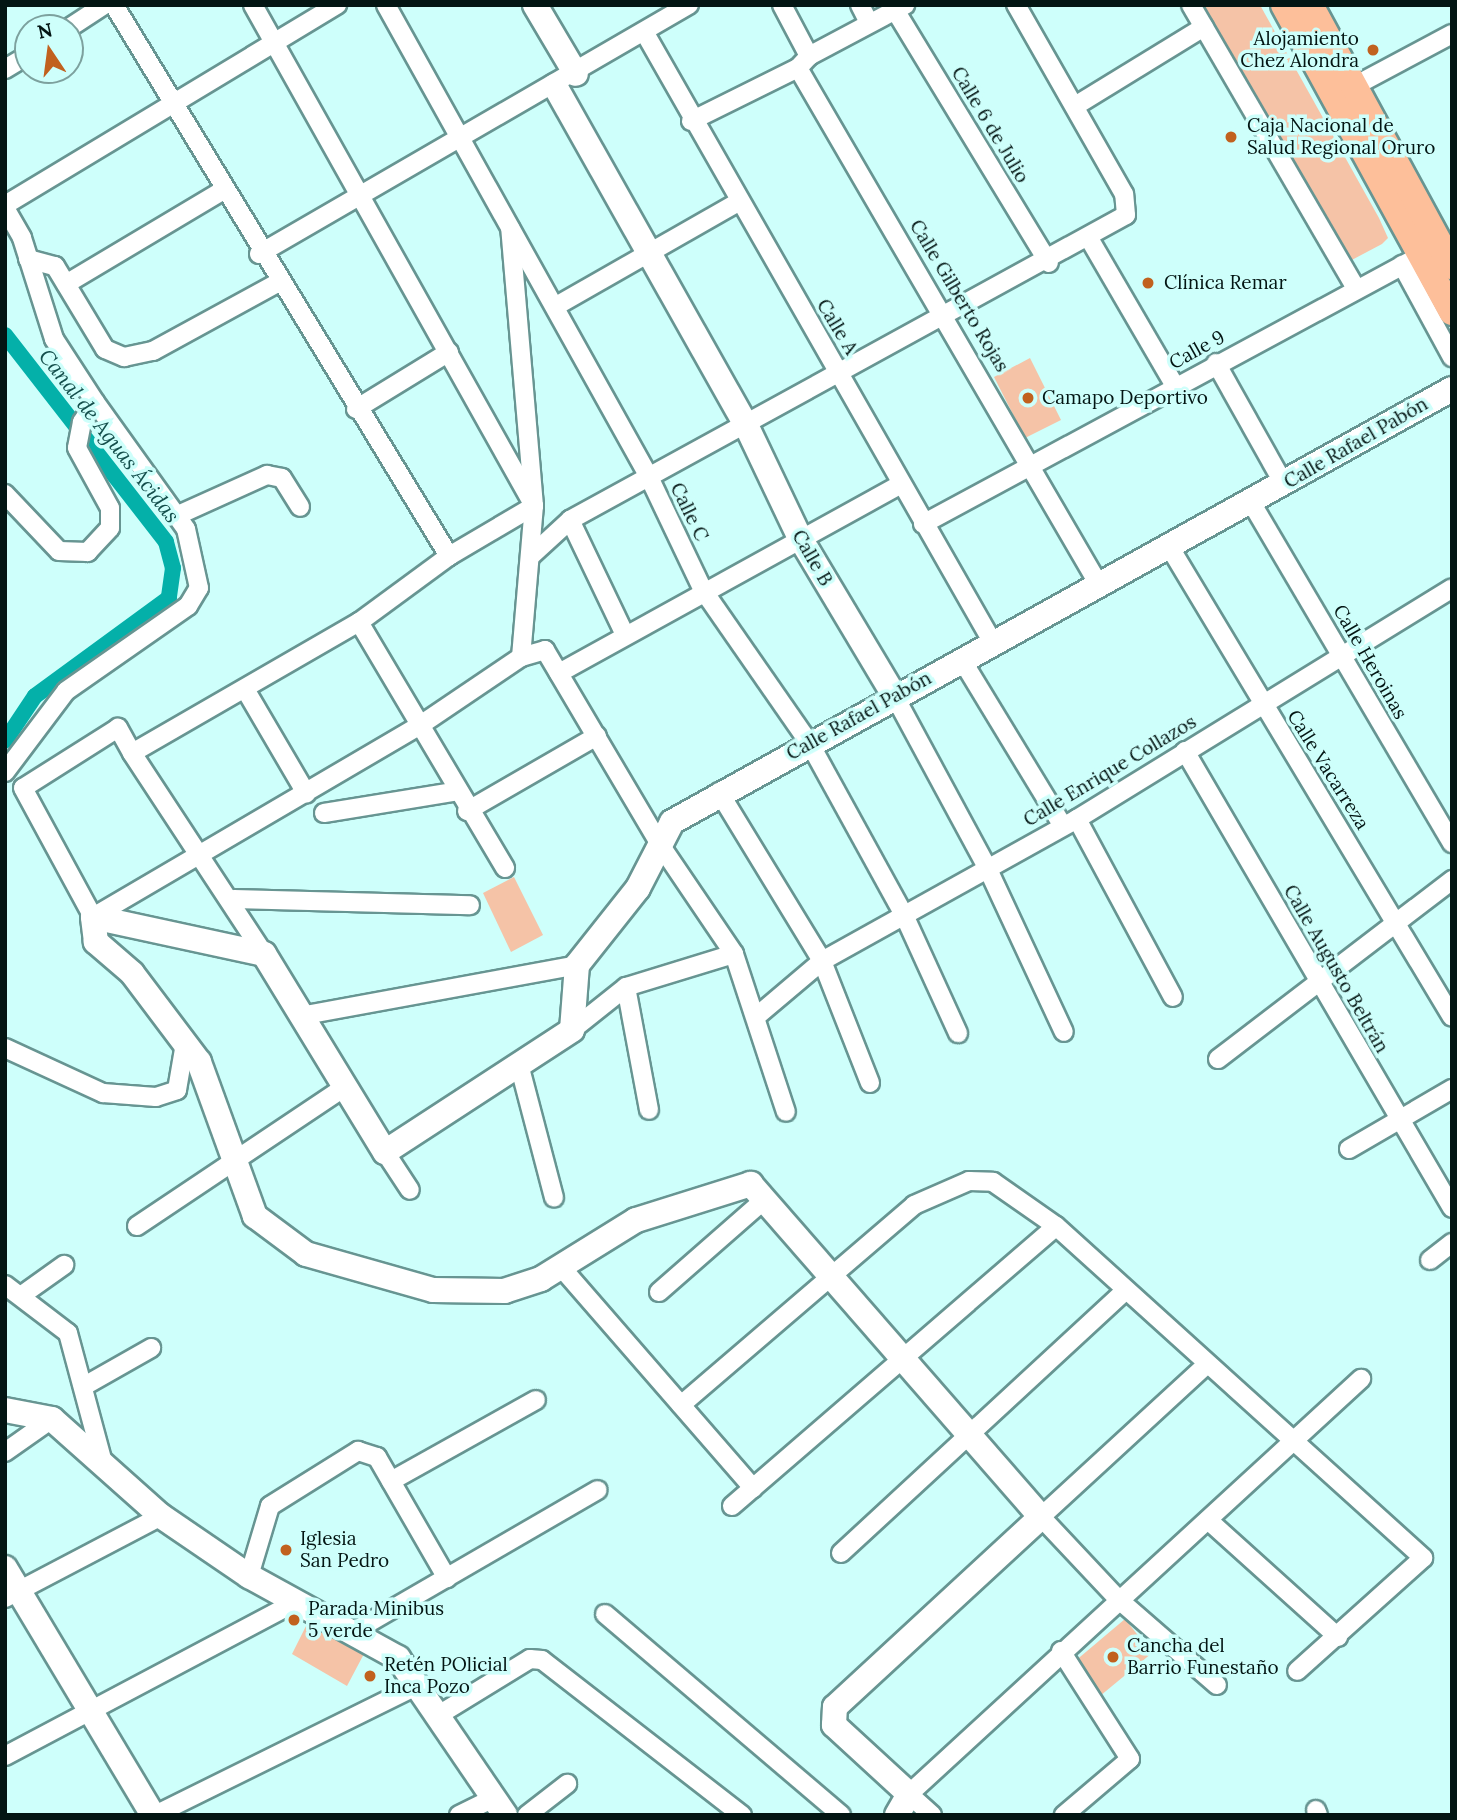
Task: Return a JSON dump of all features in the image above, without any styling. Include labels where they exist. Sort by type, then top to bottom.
[{"type":"main road","points":[[1284,5],[1344,91],[1452,266]]},
{"type":"main road","points":[[1310,5],[1411,261],[1452,312]]},
{"type":"street","points":[[84,18],[104,5]]},
{"type":"street","points":[[114,5],[259,254],[449,556]]},
{"type":"street","points":[[253,5],[534,506]]},
{"type":"street","points":[[5,772],[66,691],[188,606],[199,588],[200,570],[176,516],[54,339],[28,259],[5,206],[337,5]]},
{"type":"street","name":"Calle C","points":[[386,5],[649,477],[703,590],[810,744],[904,915],[958,1033]]},
{"type":"street","name":"Calle B","points":[[535,5],[566,80],[646,255],[746,425],[800,538],[895,697],[986,865],[1064,1032]]},
{"type":"street","points":[[259,254],[646,35],[689,5]]},
{"type":"street","name":"Calle Gilberto Rojas","points":[[782,5],[804,62],[1099,584]]},
{"type":"street","points":[[860,5],[869,23]]},
{"type":"street","points":[[532,555],[570,520],[946,314],[1090,240],[1126,215],[1124,194],[1016,5]]},
{"type":"street","points":[[1191,5],[1355,287]]},
{"type":"street","points":[[691,121],[900,8]]},
{"type":"street","name":"Calle 6 de Julio","points":[[900,8],[1049,262]]},
{"type":"street","points":[[1074,106],[1203,27]]},
{"type":"street","points":[[1344,91],[1452,34]]},
{"type":"street","name":"Calle A","points":[[646,35],[691,121],[840,373],[900,485],[992,641]]},
{"type":"street","points":[[66,284],[222,191]]},
{"type":"street","points":[[556,306],[738,202]]},
{"type":"street","points":[[510,228],[534,506],[532,555],[521,657]]},
{"type":"street","points":[[1090,240],[1175,386]]},
{"type":"street","points":[[28,259],[55,266],[105,349],[124,358],[153,351],[277,283]]},
{"type":"street","points":[[1411,261],[1452,357]]},
{"type":"street","name":"Calle 9","points":[[923,524],[1355,287],[1411,261]]},
{"type":"street","points":[[356,409],[449,352]]},
{"type":"street","points":[[1216,363],[1284,484]]},
{"type":"street","name":"Calle Rafael Pabón","points":[[577,965],[638,888],[671,822],[719,792],[1284,484],[1452,389]]},
{"type":"street","points":[[5,494],[59,551],[72,555],[100,546],[110,508],[77,448],[82,422],[95,402]]},
{"type":"street","points":[[176,516],[267,475],[282,478],[300,507]]},
{"type":"street","points":[[559,673],[703,590],[900,485]]},
{"type":"street","name":"Calle Heroinas","points":[[1251,502],[1452,843]]},
{"type":"street","points":[[132,753],[359,622],[449,556],[534,506]]},
{"type":"street","points":[[570,520],[625,635]]},
{"type":"street","name":"Calle Vacarreza","points":[[1169,546],[1263,705],[1397,920],[1452,1017]]},
{"type":"street","name":"Calle Enrique Collazos","points":[[757,1016],[822,961],[986,865],[1070,822],[1452,589]]},
{"type":"street","points":[[359,622],[422,724],[467,811],[505,868]]},
{"type":"street","points":[[93,917],[203,856],[422,724],[521,657],[545,650],[661,846],[734,954],[757,1016],[786,1112]]},
{"type":"street","points":[[962,660],[1070,822],[1173,997]]},
{"type":"street","points":[[245,689],[306,793]]},
{"type":"street","points":[[410,1189],[300,1016],[234,899],[132,753],[118,728],[23,788],[93,917],[96,943],[132,974],[199,1062],[255,1216],[267,1230],[336,1265],[433,1290],[505,1291],[561,1267],[636,1220],[751,1184],[1041,1517],[1118,1599],[1217,1685]]},
{"type":"street","points":[[467,811],[597,736]]},
{"type":"street","name":"Calle Augusto Beltrán","points":[[1185,751],[1452,1208]]},
{"type":"street","points":[[324,813],[458,792]]},
{"type":"street","points":[[719,792],[822,961],[870,1083]]},
{"type":"street","points":[[1218,1059],[1318,979],[1452,880]]},
{"type":"street","points":[[234,899],[470,905]]},
{"type":"street","points":[[93,917],[264,954]]},
{"type":"street","points":[[385,1152],[520,1068],[625,987],[734,954]]},
{"type":"street","points":[[300,1016],[577,965],[572,1030]]},
{"type":"street","points":[[625,987],[649,1110]]},
{"type":"street","points":[[5,1048],[103,1093],[156,1097],[177,1090],[185,1043]]},
{"type":"street","points":[[520,1068],[554,1198]]},
{"type":"street","points":[[137,1226],[345,1087]]},
{"type":"street","points":[[1349,1149],[1452,1089]]},
{"type":"street","points":[[681,1405],[832,1280],[914,1205],[969,1181],[993,1182],[1056,1226],[1205,1366],[1423,1558],[1297,1671]]},
{"type":"street","points":[[659,1292],[764,1200]]},
{"type":"street","points":[[732,1506],[1056,1226]]},
{"type":"street","points":[[1430,1260],[1452,1244]]},
{"type":"street","points":[[22,1296],[64,1265]]},
{"type":"street","points":[[561,1267],[753,1488]]},
{"type":"street","points":[[5,1284],[68,1334],[86,1385],[103,1463]]},
{"type":"street","points":[[841,1553],[1125,1291]]},
{"type":"street","points":[[86,1385],[151,1348]]},
{"type":"street","points":[[932,1815],[903,1804],[834,1725],[835,1707],[1205,1366]]},
{"type":"street","points":[[903,1804],[1061,1651],[1361,1379]]},
{"type":"street","points":[[391,1480],[536,1400]]},
{"type":"street","points":[[5,1410],[52,1419],[161,1516],[249,1576],[398,1658],[499,1806],[459,1815]]},
{"type":"street","points":[[5,1452],[52,1419]]},
{"type":"street","points":[[249,1576],[270,1506],[280,1495],[358,1451],[377,1457],[447,1578]]},
{"type":"street","points":[[351,1633],[598,1490]]},
{"type":"street","points":[[12,1595],[161,1516]]},
{"type":"street","points":[[1208,1520],[1338,1637]]},
{"type":"street","points":[[5,1568],[12,1595],[154,1815],[416,1686]]},
{"type":"street","points":[[5,1756],[87,1709],[296,1602]]},
{"type":"street","points":[[605,1614],[841,1815]]},
{"type":"street","points":[[1061,1651],[1130,1759],[1064,1815]]},
{"type":"street","points":[[437,1716],[530,1659],[542,1660],[741,1815]]},
{"type":"street","points":[[527,1815],[567,1784]]},
{"type":"shaded area","points":[[1197,5],[1260,5],[1379,218],[1388,238],[1382,244],[1348,262]]},
{"type":"shaded area","name":"Camapo Deportivo","points":[[1030,358],[1061,420],[1025,438],[994,377]]},
{"type":"shaded area","points":[[514,877],[543,935],[511,952],[483,893]]},
{"type":"shaded area","points":[[310,1618],[366,1650],[347,1686],[292,1654]]},
{"type":"shaded area","name":"Cancha del Barrio Funestaño","points":[[1125,1619],[1152,1653],[1100,1696],[1074,1662]]},
{"type":"waterway","name":"Canal de Aguas Ácidas","points":[[5,335],[166,542],[173,568],[169,598],[35,696],[5,741]]},
{"type":"place","name":"Alojamiento Chez Alondra","points":[[1373,50]]},
{"type":"place","name":"Caja Nacional de Salud Regional Oruro","points":[[1231,137]]},
{"type":"place","name":"Clínica Remar","points":[[1148,283]]},
{"type":"place","name":"Camapo Deportivo","points":[[1028,398]]},
{"type":"place","name":"Iglesia San Pedro","points":[[286,1550]]},
{"type":"place","name":"Parada Minibus 5 verde","points":[[294,1620]]},
{"type":"place","name":"Cancha del Barrio Funestaño","points":[[1113,1657]]},
{"type":"place","name":"Retén POlicial Inca Pozo","points":[[370,1676]]}]
